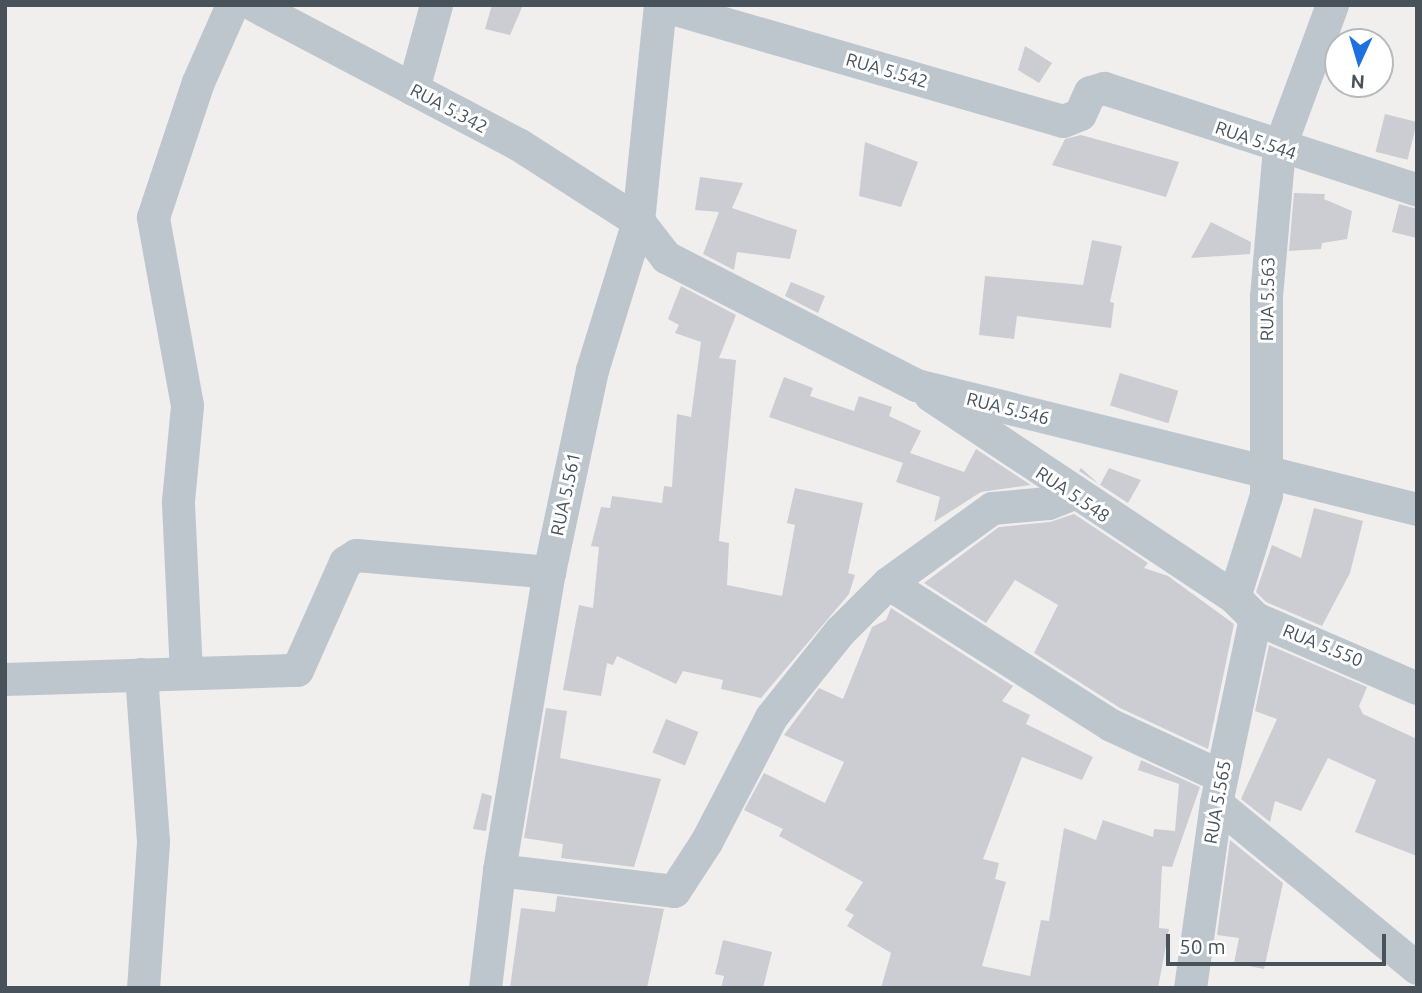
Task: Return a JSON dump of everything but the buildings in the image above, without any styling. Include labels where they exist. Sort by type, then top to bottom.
[{"type":"street","points":[[186,673],[178,501],[187,405],[153,217],[198,82],[232,5]]},
{"type":"street","name":"RUA 5.342","points":[[254,5],[293,15],[413,89],[518,144],[638,220]]},
{"type":"street","points":[[413,89],[436,5]]},
{"type":"street","name":"RUA 5.542","points":[[661,5],[1063,121],[1080,114],[1097,87]]},
{"type":"street","name":"RUA 5.561","points":[[485,988],[499,870],[549,572],[592,370],[638,220],[661,5]]},
{"type":"street","name":"RUA 5.563","points":[[1244,608],[1267,471],[1266,296],[1279,148],[1332,5]]},
{"type":"street","name":"RUA 5.544","points":[[1097,87],[1279,148],[1417,190]]},
{"type":"street","name":"RUA 5.546","points":[[638,220],[666,257],[916,385],[1417,509]]},
{"type":"street","name":"RUA 5.548","points":[[916,385],[1244,608]]},
{"type":"street","points":[[499,870],[674,891],[706,842],[771,717],[839,631],[888,583],[992,508],[1048,503],[1074,493]]},
{"type":"street","points":[[5,679],[297,670],[345,562],[356,555],[549,572]]},
{"type":"street","points":[[888,583],[1218,789],[1417,968]]},
{"type":"street","name":"RUA 5.550","points":[[1244,608],[1417,688]]},
{"type":"street","name":"RUA 5.565","points":[[1190,988],[1244,608]]},
{"type":"street","points":[[141,674],[153,842],[143,988]]}]
